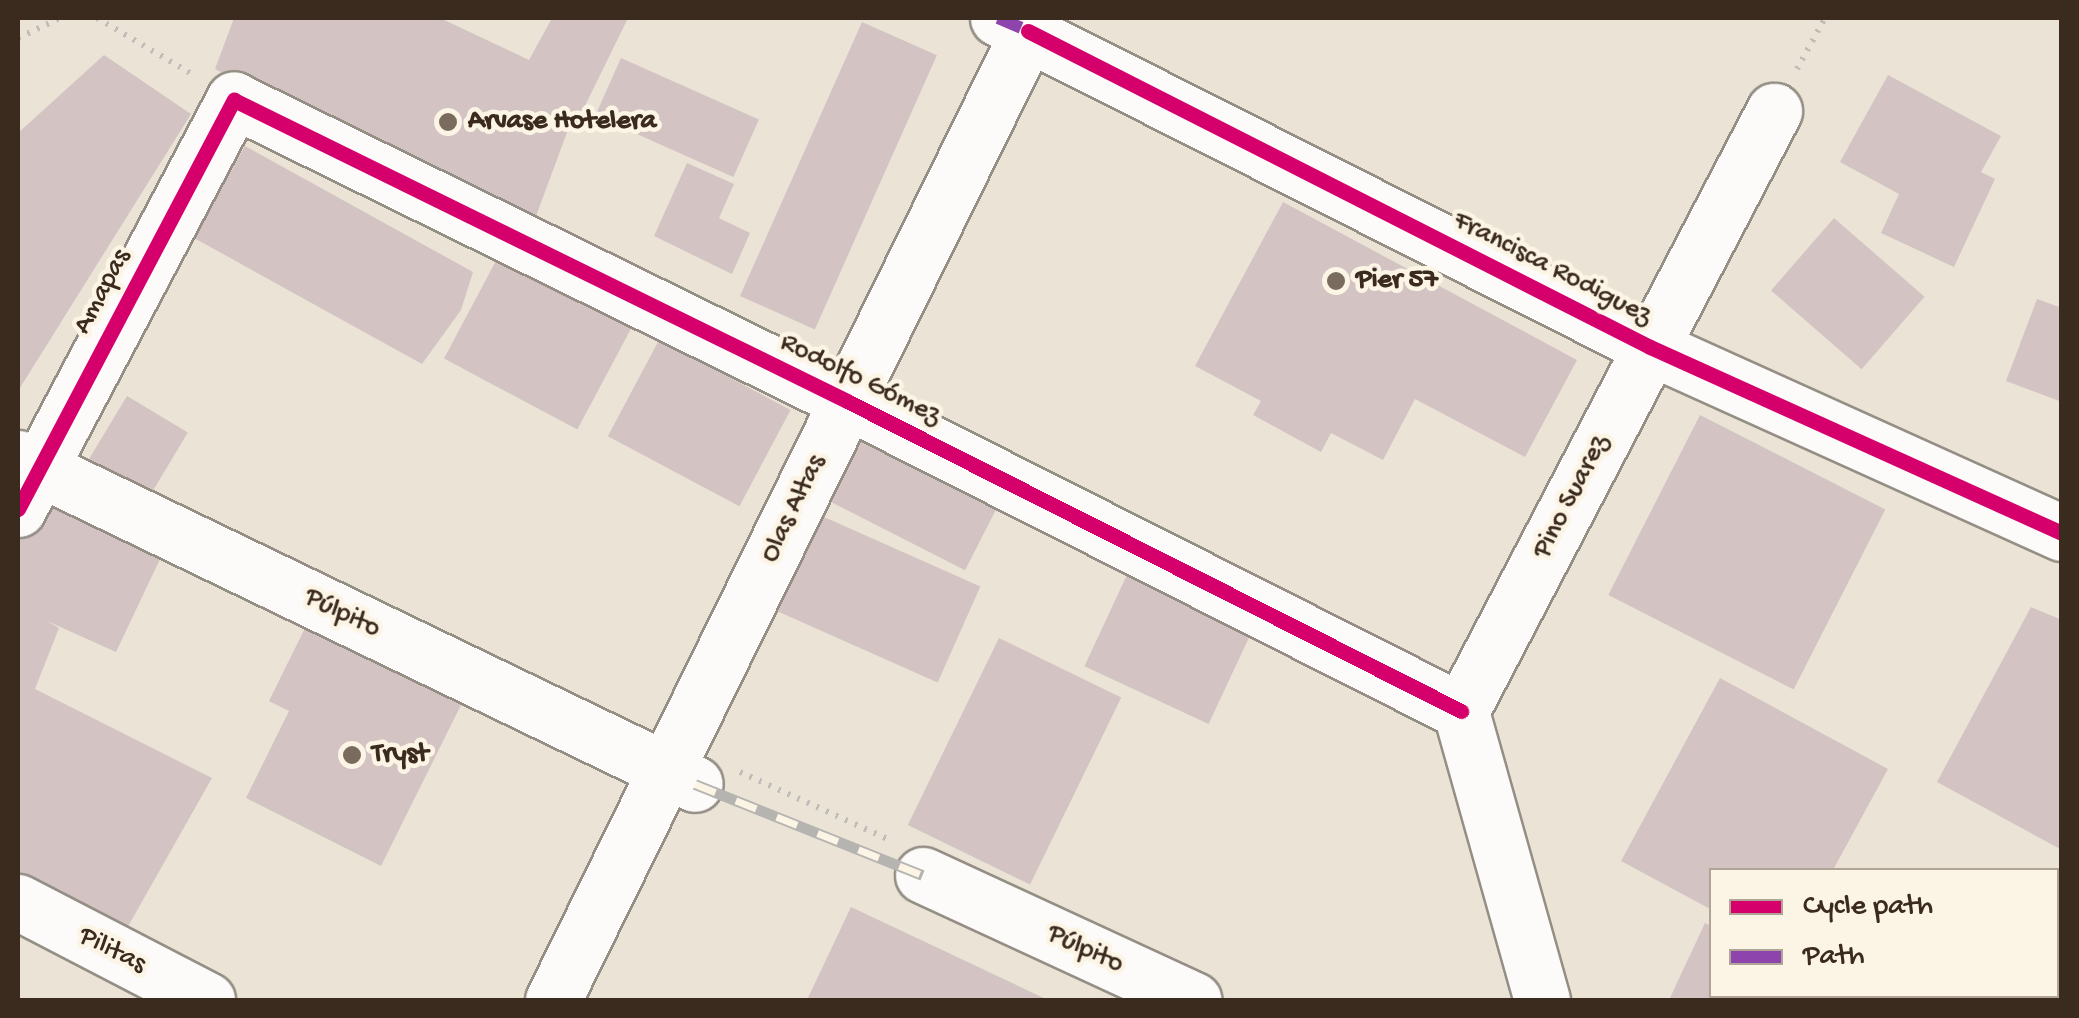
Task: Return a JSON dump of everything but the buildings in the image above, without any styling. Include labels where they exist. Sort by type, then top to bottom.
[{"type":"street","name":"Francisca Rodiguez","points":[[1020,22],[1650,347],[2062,534]]},
{"type":"street","name":"Olas Altas","points":[[553,1000],[680,777],[1020,22]]},
{"type":"street","name":"Rodolfo Gómez","points":[[234,100],[847,400],[1461,710]]},
{"type":"street","name":"Amapas","points":[[24,478],[234,100]]},
{"type":"street","name":"Pino Suarez","points":[[1461,710],[1774,111]]},
{"type":"street","name":"Púlpito","points":[[24,478],[680,777]]},
{"type":"street","points":[[1461,710],[1542,1000]]},
{"type":"street","name":"Púlpito","points":[[922,875],[1193,1000]]},
{"type":"street","name":"Pilitas","points":[[18,902],[207,1000]]},
{"type":"path","points":[[18,38],[60,18]]},
{"type":"path","points":[[97,18],[234,100]]},
{"type":"path","points":[[1774,111],[1825,18]]},
{"type":"path","points":[[680,777],[707,756],[930,858],[922,875]]},
{"type":"railway","points":[[695,784],[923,875]]},
{"type":"marked path","points":[[998,18],[1028,31]]},
{"type":"cycle path","points":[[1028,31],[1650,347],[2062,533]]},
{"type":"cycle path","points":[[18,509],[234,100],[847,401],[1461,711]]},
{"type":"place","name":"Arvase Hotelera","points":[[448,122]]},
{"type":"place","name":"Pier 57","points":[[1336,281]]},
{"type":"place","name":"Tryst","points":[[352,755]]}]
